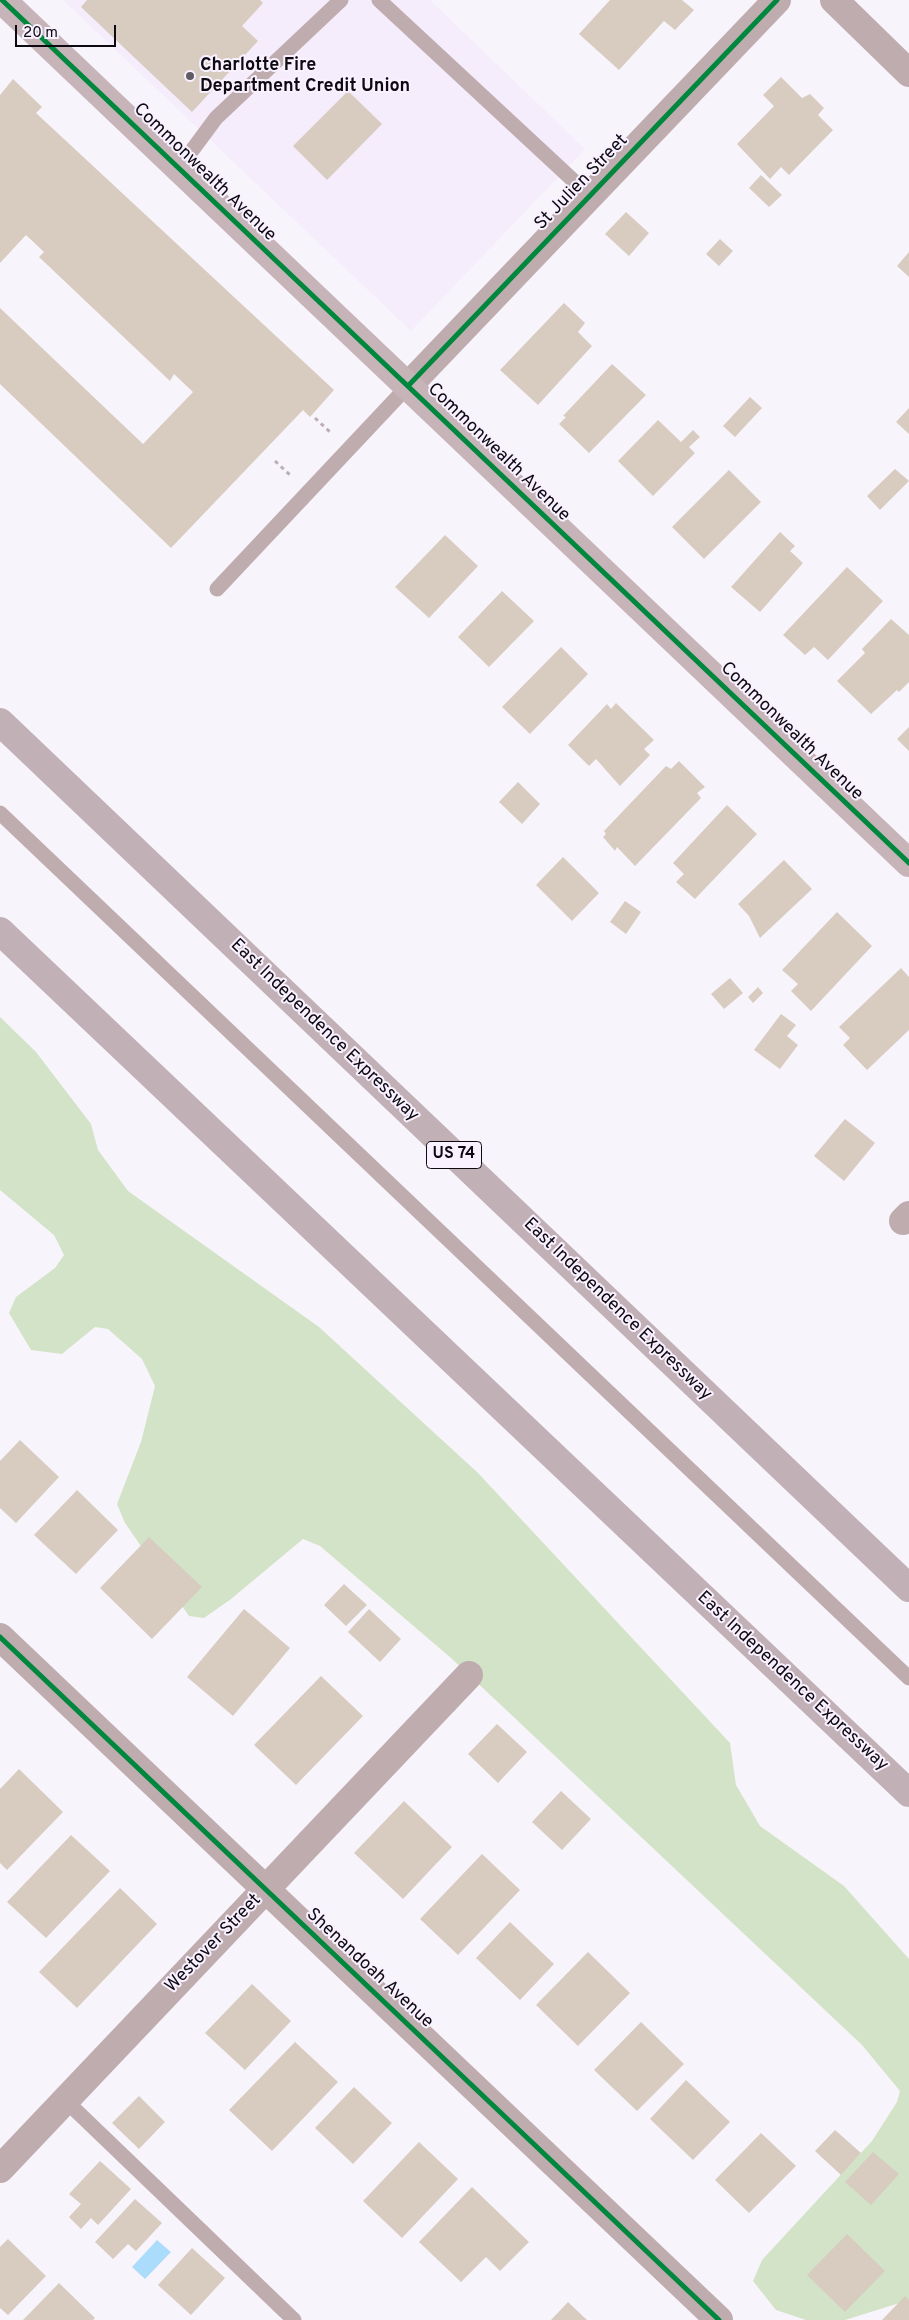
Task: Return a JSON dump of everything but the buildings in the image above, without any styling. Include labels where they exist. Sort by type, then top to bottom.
[{"type":"highway","name":"East Independence Expressway","points":[[0,722],[909,1588]]},
{"type":"highway","name":"East Independence Expressway","points":[[0,931],[909,1793]]},
{"type":"street","name":"Commonwealth Avenue","points":[[2,0],[909,863]]},
{"type":"street","name":"St Julien Street","points":[[408,386],[777,0]]},
{"type":"street","points":[[834,0],[909,73]]},
{"type":"street","name":"Shenandoah Avenue","points":[[0,1637],[719,2320]]},
{"type":"street","name":"Westover Street","points":[[0,2169],[468,1675]]},
{"type":"lane","points":[[379,0],[590,196]]},
{"type":"lane","points":[[179,168],[216,118],[338,1]]},
{"type":"lane","points":[[217,589],[408,386]]},
{"type":"lane","points":[[0,813],[909,1678]]},
{"type":"lane","points":[[65,2100],[294,2320]]},
{"type":"shaded area","points":[[63,0],[430,0],[585,149],[411,331]]},
{"type":"green space","points":[[0,1017],[36,1052],[91,1124],[98,1150],[128,1191],[319,1327],[478,1473],[730,1743],[736,1785],[760,1826],[844,1886],[909,1959],[909,2300],[845,2320],[806,2320],[776,2310],[753,2281],[762,2260],[872,2141],[897,2102],[900,2091],[862,2045],[451,1658],[320,1546],[303,1539],[231,1599],[204,1618],[189,1616],[125,1523],[117,1504],[141,1442],[155,1386],[142,1359],[108,1329],[95,1327],[62,1354],[31,1350],[9,1313],[16,1297],[55,1268],[64,1255],[54,1235],[0,1190]]},
{"type":"water","points":[[157,2240],[171,2252],[145,2279],[132,2267]]},
{"type":"cycle path","points":[[2,0],[909,863]]},
{"type":"cycle path","points":[[408,386],[777,0]]},
{"type":"cycle path","points":[[0,1637],[719,2320]]},
{"type":"place","name":"Charlotte Fire Department Credit Union","points":[[190,76]]}]
